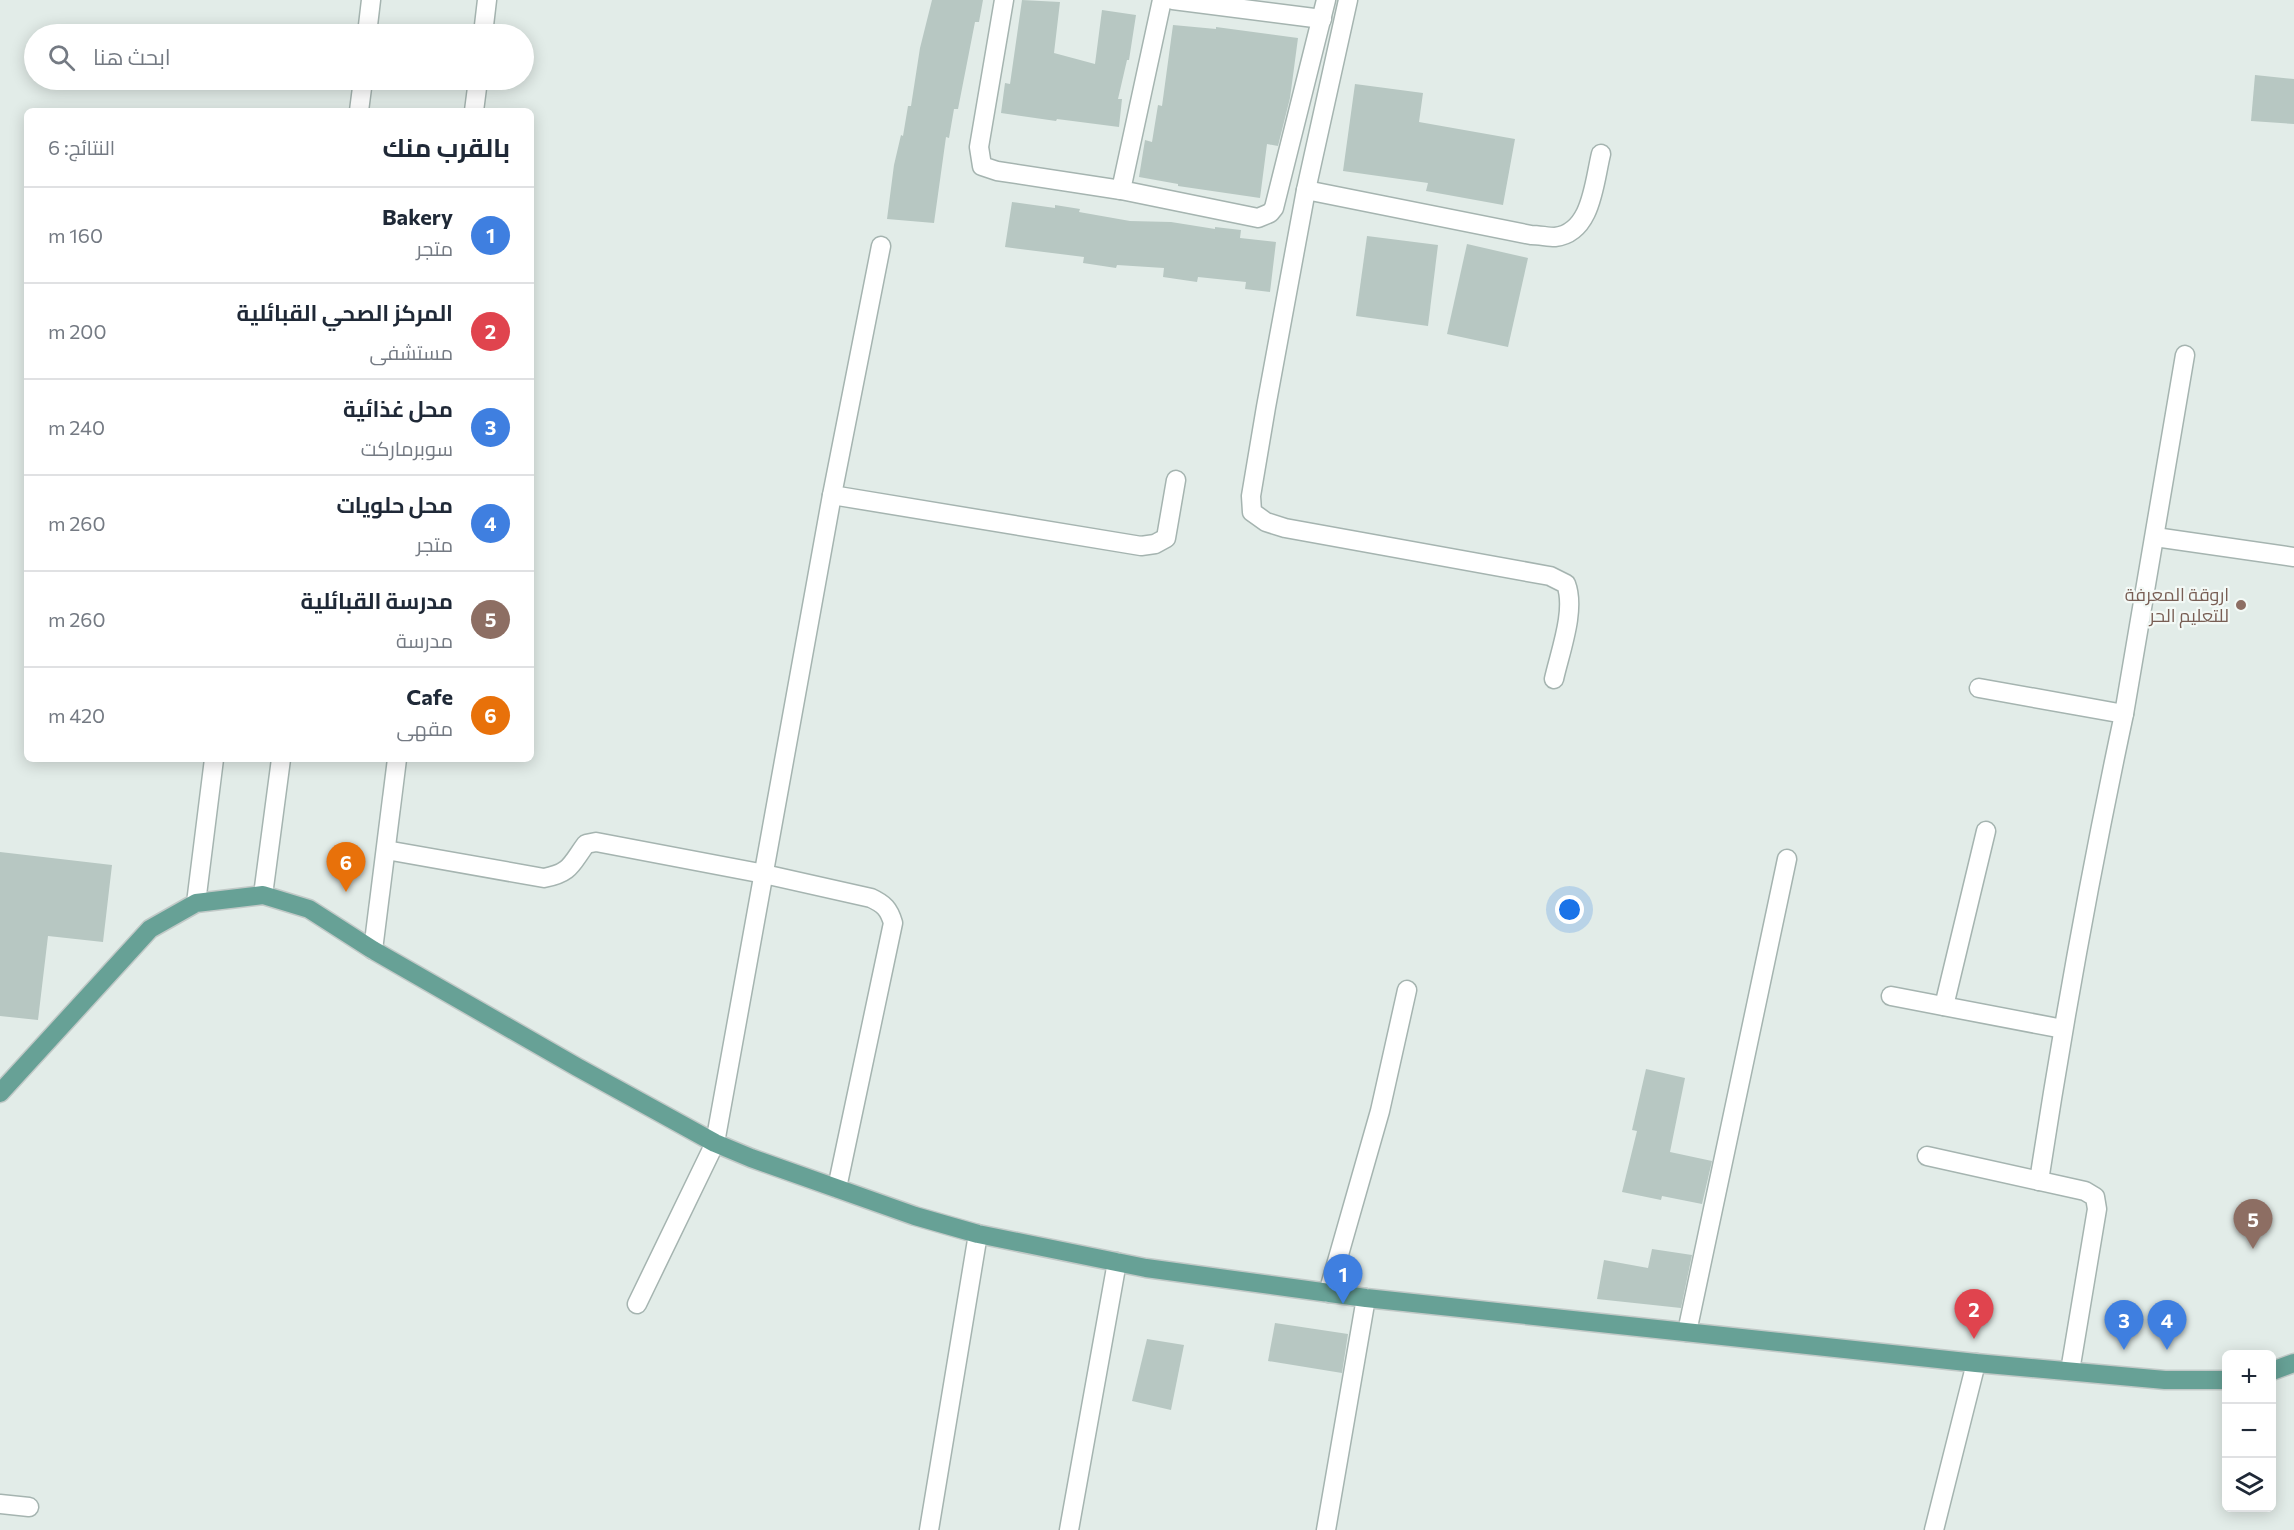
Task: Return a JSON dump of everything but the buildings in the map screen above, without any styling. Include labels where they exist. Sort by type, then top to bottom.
[{"type":"main road","points":[[0,1093],[150,929],[195,903],[263,895],[309,909],[373,950],[715,1143],[915,1216],[978,1234],[1117,1262],[1366,1298],[1976,1363],[2165,1380],[2222,1380]]},
{"type":"main road","points":[[2276,1369],[2294,1363]]},
{"type":"street","points":[[368,24],[371,0]]},
{"type":"street","points":[[484,24],[487,0]]},
{"type":"street","points":[[1004,0],[979,147],[982,166],[997,171],[1121,190],[1258,218],[1274,208],[1326,0]]},
{"type":"street","points":[[1121,190],[1162,0]]},
{"type":"street","points":[[1173,0],[1322,19]]},
{"type":"street","points":[[1348,0],[1306,190],[1251,496],[1252,512],[1266,522],[1286,528],[1550,576],[1566,584],[1570,596],[1568,614],[1554,679]]},
{"type":"street","points":[[359,108],[362,90]]},
{"type":"street","points":[[474,108],[477,90]]},
{"type":"street","points":[[1306,190],[1531,235],[1557,237],[1574,229],[1587,214],[1600,154]]},
{"type":"street","points":[[637,1304],[715,1143],[832,495],[881,246]]},
{"type":"street","points":[[2039,1180],[2063,1029],[2092,868],[2124,714],[2186,355]]},
{"type":"street","points":[[832,495],[1141,546],[1155,544],[1166,538],[1176,480]]},
{"type":"street","points":[[2155,537],[2294,557]]},
{"type":"street","points":[[1979,688],[2124,714]]},
{"type":"street","points":[[195,903],[214,762]]},
{"type":"street","points":[[263,895],[281,762]]},
{"type":"street","points":[[373,950],[397,762]]},
{"type":"street","points":[[1944,1006],[1986,831]]},
{"type":"street","points":[[386,850],[544,879],[560,875],[574,864],[586,844],[596,842],[764,874],[871,898],[884,904],[893,923],[837,1188]]},
{"type":"street","points":[[1687,1332],[1787,859]]},
{"type":"street","points":[[1328,1293],[1380,1111],[1407,990]]},
{"type":"street","points":[[1891,996],[2063,1029]]},
{"type":"street","points":[[1927,1156],[2085,1191],[2095,1197],[2097,1209],[2070,1371]]},
{"type":"street","points":[[929,1530],[978,1234]]},
{"type":"street","points":[[1069,1530],[1117,1262]]},
{"type":"street","points":[[1326,1530],[1366,1298]]},
{"type":"street","points":[[1934,1530],[1976,1363]]},
{"type":"street","points":[[0,1504],[29,1507]]},
{"type":"place","name":"اروقة المعرفة للتعليم الحر","points":[[2241,605]]},
{"type":"place","name":"Cafe","points":[[346,892]]},
{"type":"place","name":"مدرسة القبائلية","points":[[2253,1249]]},
{"type":"place","name":"Bakery","points":[[1343,1304]]},
{"type":"place","name":"المركز الصحي القبائلية","points":[[1974,1339]]},
{"type":"place","name":"محل غذائية","points":[[2124,1350]]},
{"type":"place","name":"محل حلويات","points":[[2167,1350]]}]
